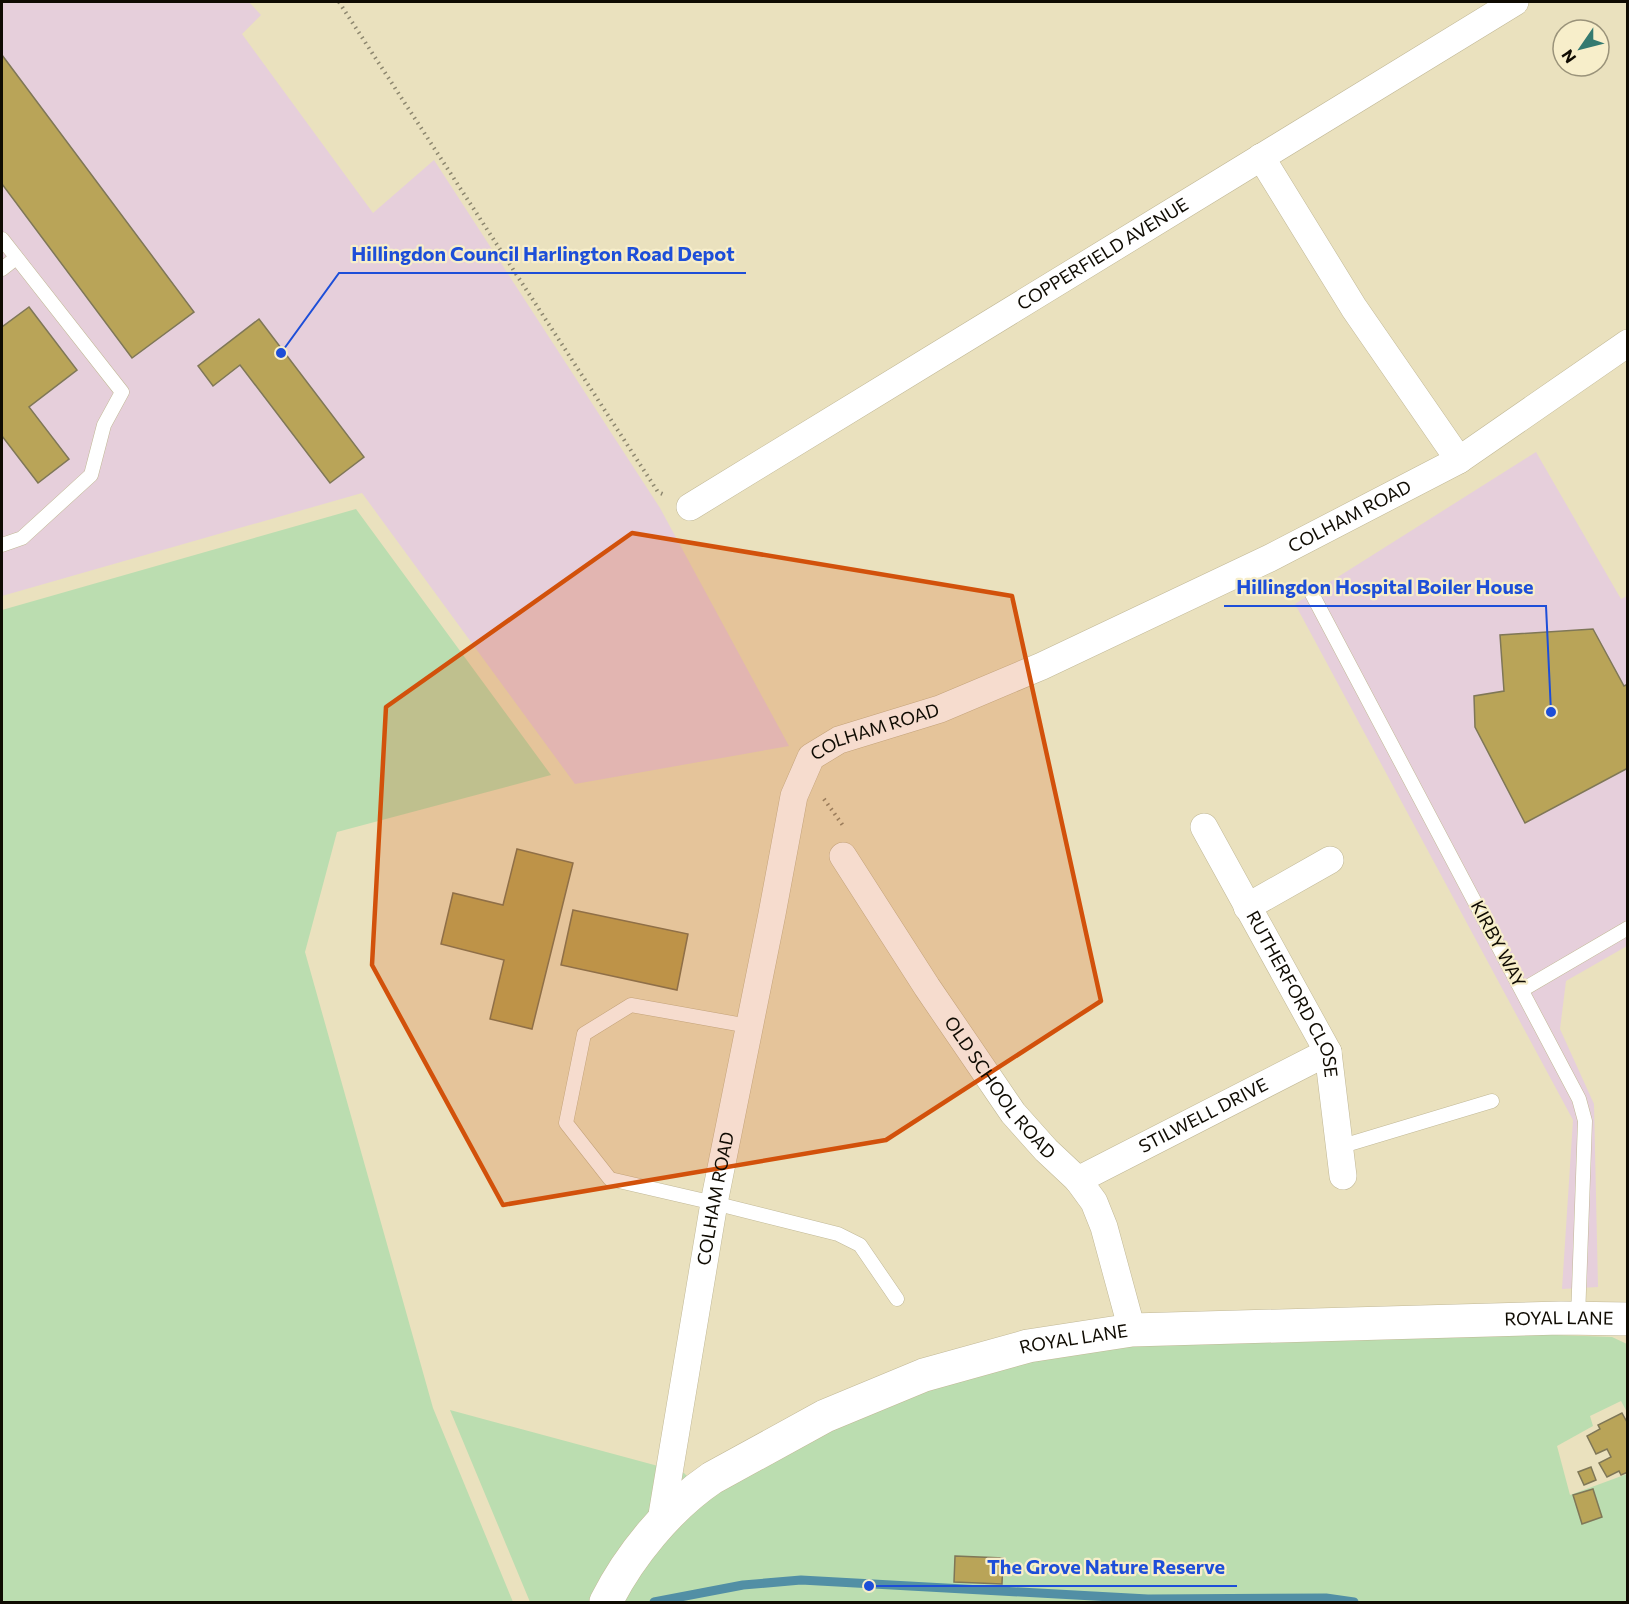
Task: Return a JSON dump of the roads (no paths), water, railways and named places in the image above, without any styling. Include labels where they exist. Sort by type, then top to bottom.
[{"type":"street","name":"COPPERFIELD AVENUE","points":[[690,507],[1515,2]]},
{"type":"street","points":[[1261,157],[1354,308],[1459,459]]},
{"type":"street","name":"COLHAM ROAD","points":[[661,1521],[714,1203],[748,1026],[794,796],[811,757],[839,740],[940,710],[1042,666],[1270,558],[1459,459],[1628,343]]},
{"type":"street","name":"RUTHERFORD CLOSE","points":[[1204,827],[1328,1052],[1343,1176]]},
{"type":"street","name":"OLD SCHOOL ROAD","points":[[843,856],[927,987],[1013,1113],[1078,1180],[1094,1202],[1104,1227],[1132,1330]]},
{"type":"street","points":[[1247,907],[1330,860]]},
{"type":"street","name":"STILWELL DRIVE","points":[[1078,1180],[1328,1052]]},
{"type":"street","name":"ROYAL LANE","points":[[606,1602],[661,1521],[698,1487],[712,1478],[825,1416],[924,1375],[1028,1346],[1132,1330],[1578,1318],[1628,1319]]},
{"type":"lane","points":[[2,239],[122,392],[104,425],[91,475],[22,538],[2,545]]},
{"type":"lane","points":[[2,269],[16,258]]},
{"type":"lane","name":"KIRBY WAY","points":[[1312,594],[1578,1099],[1586,1121],[1578,1318]]},
{"type":"lane","points":[[1522,990],[1628,928]]},
{"type":"lane","points":[[748,1026],[631,1005],[584,1034],[566,1123],[610,1179],[838,1234],[860,1245],[897,1299]]},
{"type":"lane","points":[[1339,1147],[1492,1101]]},
{"type":"waterway","points":[[654,1602],[743,1585],[801,1580],[1148,1599],[1326,1598],[1354,1602]]},
{"type":"place","name":"Hillingdon Council Harlington Road Depot","points":[[281,353]]},
{"type":"place","name":"Hillingdon Hospital Boiler House","points":[[1551,712]]},
{"type":"place","name":"The Grove Nature Reserve","points":[[869,1586]]}]
